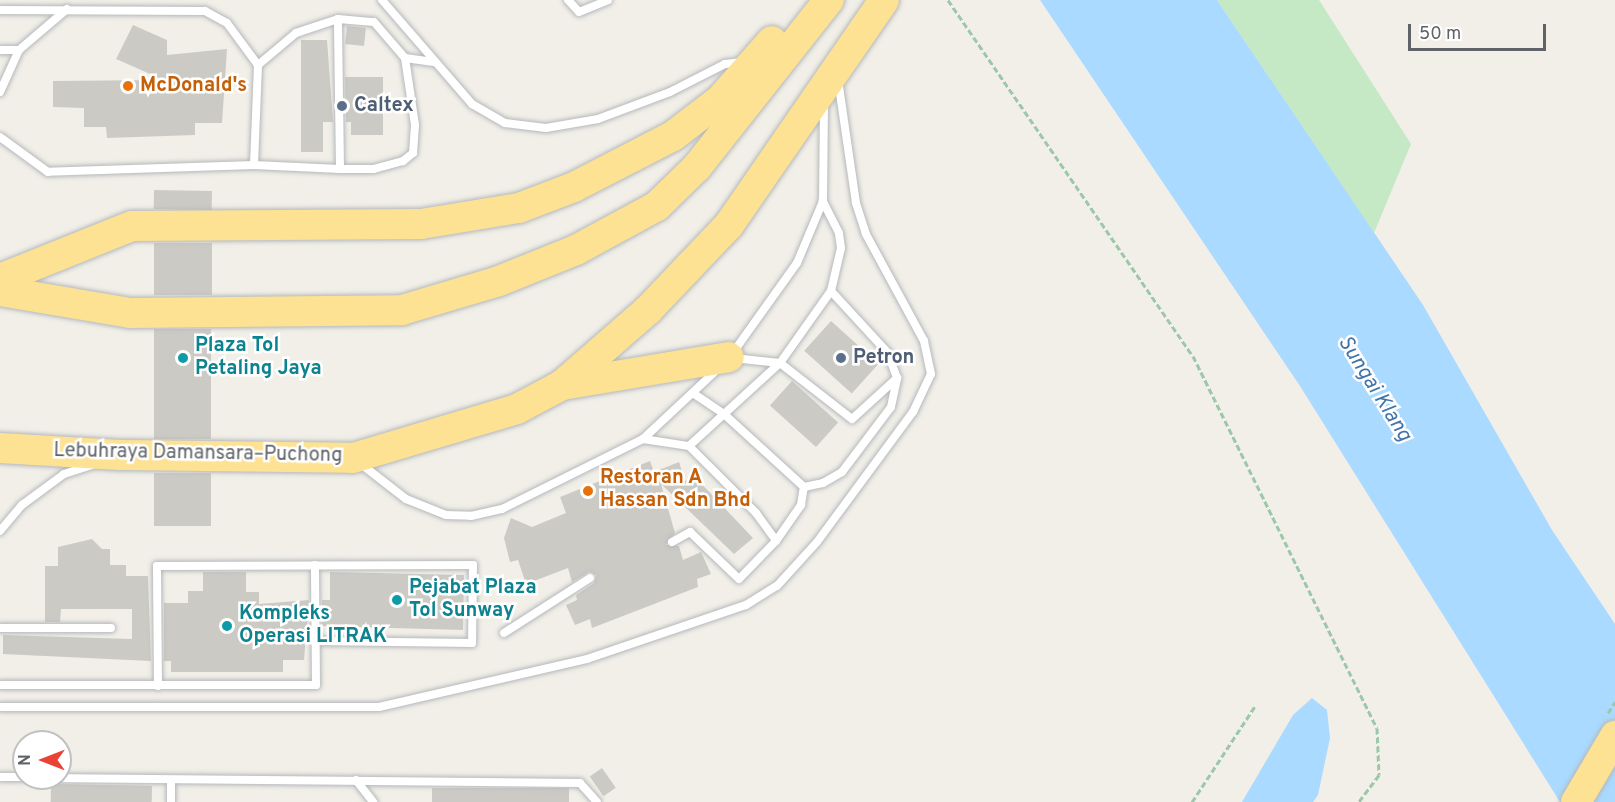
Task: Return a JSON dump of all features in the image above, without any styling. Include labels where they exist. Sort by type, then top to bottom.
[{"type":"highway","points":[[0,279],[132,226],[421,224],[519,208],[574,188],[673,136],[721,99],[757,59],[803,0]]},
{"type":"highway","points":[[0,291],[130,313],[402,310],[499,281],[576,250],[657,206],[697,167],[829,0]]},
{"type":"highway","name":"Lebuhraya Damansara–Puchong","points":[[0,448],[120,455],[353,458],[517,409],[562,385],[648,310],[729,225],[831,73],[884,0]]},
{"type":"highway","points":[[562,385],[729,357]]},
{"type":"highway","points":[[1576,802],[1615,736]]},
{"type":"lane","points":[[382,0],[472,104],[505,123],[546,128],[598,120],[670,92],[724,64],[757,59]]},
{"type":"lane","points":[[568,0],[579,12],[608,0]]},
{"type":"lane","points":[[0,92],[19,50],[67,9]]},
{"type":"lane","points":[[0,10],[205,11],[227,23],[258,65],[254,165]]},
{"type":"lane","points":[[0,137],[48,172],[254,165],[340,169],[393,166],[413,153],[414,96],[405,58],[374,22],[338,19],[296,33],[258,65]]},
{"type":"lane","points":[[338,19],[340,169]]},
{"type":"lane","points":[[0,50],[19,50]]},
{"type":"lane","points":[[405,58],[434,62]]},
{"type":"lane","points":[[353,458],[406,499],[446,515],[471,516],[502,509],[643,439],[694,394],[729,357],[797,263],[823,201],[831,73]]},
{"type":"lane","points":[[0,707],[379,708],[587,659],[746,605],[777,586],[817,542],[906,421],[931,374],[924,341],[867,234],[856,203],[831,73]]},
{"type":"lane","points":[[689,446],[780,363],[831,291],[841,248],[839,233],[823,201]]},
{"type":"lane","points":[[804,487],[823,483],[842,472],[891,407],[897,378],[888,353],[831,291]]},
{"type":"lane","points":[[729,357],[780,363],[852,419],[897,378]]},
{"type":"lane","points":[[694,394],[724,414],[804,487]]},
{"type":"lane","points":[[643,439],[689,446],[756,513],[776,541]]},
{"type":"lane","points":[[0,531],[22,505],[64,474],[120,455]]},
{"type":"lane","points":[[672,542],[690,532],[739,579],[776,541],[801,505],[804,487]]},
{"type":"lane","points":[[0,686],[316,686],[315,565]]},
{"type":"lane","points":[[158,686],[157,566],[473,565],[472,643],[316,641]]},
{"type":"lane","points":[[504,633],[590,578]]},
{"type":"lane","points":[[0,628],[111,628]]},
{"type":"lane","points":[[72,779],[171,782],[356,780],[580,783],[597,802]]},
{"type":"lane","points":[[356,780],[373,802]]},
{"type":"lane","points":[[171,782],[171,802]]},
{"type":"path","points":[[948,0],[1193,356],[1377,728],[1379,775],[1359,802]]},
{"type":"path","points":[[1192,802],[1255,706]]},
{"type":"green space","points":[[1217,0],[1319,0],[1411,144],[1374,233]]},
{"type":"water","name":"Sungai Klang","points":[[1040,0],[1217,0],[1423,305],[1552,530],[1615,624],[1615,802],[1560,802],[1300,386]]},
{"type":"water","points":[[1312,698],[1327,710],[1330,738],[1318,795],[1313,802],[1242,802],[1293,715]]},
{"type":"building","name":"McDonald's","points":[[133,25],[167,40],[167,55],[227,49],[222,123],[195,123],[195,135],[107,138],[106,127],[84,127],[84,108],[53,107],[53,81],[164,80],[116,59]]},
{"type":"building","points":[[347,26],[366,28],[364,46],[345,44]]},
{"type":"building","points":[[301,40],[327,40],[333,122],[323,122],[323,152],[301,152]]},
{"type":"building","points":[[345,77],[383,77],[383,135],[351,135],[351,122],[346,122]]},
{"type":"building","points":[[154,190],[212,191],[212,210],[154,209]]},
{"type":"building","points":[[154,243],[212,243],[212,295],[154,295]]},
{"type":"building","name":"Petron","points":[[831,321],[879,364],[852,394],[804,351]]},
{"type":"building","points":[[154,329],[211,329],[211,439],[154,439]]},
{"type":"building","points":[[792,381],[838,422],[816,447],[770,406]]},
{"type":"building","points":[[650,461],[654,472],[679,462],[685,481],[695,477],[753,538],[734,554],[661,484],[675,533],[666,545],[679,546],[683,560],[701,552],[711,574],[697,579],[698,587],[592,628],[590,619],[575,625],[566,605],[577,600],[576,595],[594,583],[596,575],[589,572],[572,582],[568,568],[526,584],[518,560],[510,562],[504,538],[511,518],[532,527],[566,513],[560,497]]},
{"type":"building","points":[[154,473],[211,473],[211,526],[154,526]]},
{"type":"building","points":[[92,539],[102,549],[110,549],[110,565],[126,565],[126,576],[148,576],[151,661],[3,654],[3,635],[132,639],[132,609],[61,609],[60,622],[45,622],[45,566],[58,566],[58,547]]},
{"type":"building","points":[[203,572],[246,572],[246,592],[259,592],[259,604],[309,600],[304,660],[283,660],[283,672],[171,672],[171,661],[164,661],[164,603],[188,603],[188,591],[203,591]]},
{"type":"building","name":"Pejabat Plaza Tol Sunway","points":[[330,572],[464,575],[463,630],[322,626],[322,600],[330,600]]},
{"type":"building","points":[[602,768],[616,788],[603,796],[590,777]]},
{"type":"building","points":[[72,784],[152,786],[152,802],[51,802],[51,790],[72,790]]},
{"type":"building","points":[[432,788],[569,788],[569,802],[432,802]]},
{"type":"place","name":"McDonald's","points":[[128,86]]},
{"type":"place","name":"Caltex","points":[[342,106]]},
{"type":"place","name":"Plaza Tol Petaling Jaya","points":[[183,358]]},
{"type":"place","name":"Petron","points":[[841,358]]},
{"type":"place","name":"Restoran A Hassan Sdn Bhd","points":[[588,491]]},
{"type":"place","name":"Pejabat Plaza Tol Sunway","points":[[397,600]]},
{"type":"place","name":"Kompleks Operasi LITRAK","points":[[227,626]]}]
